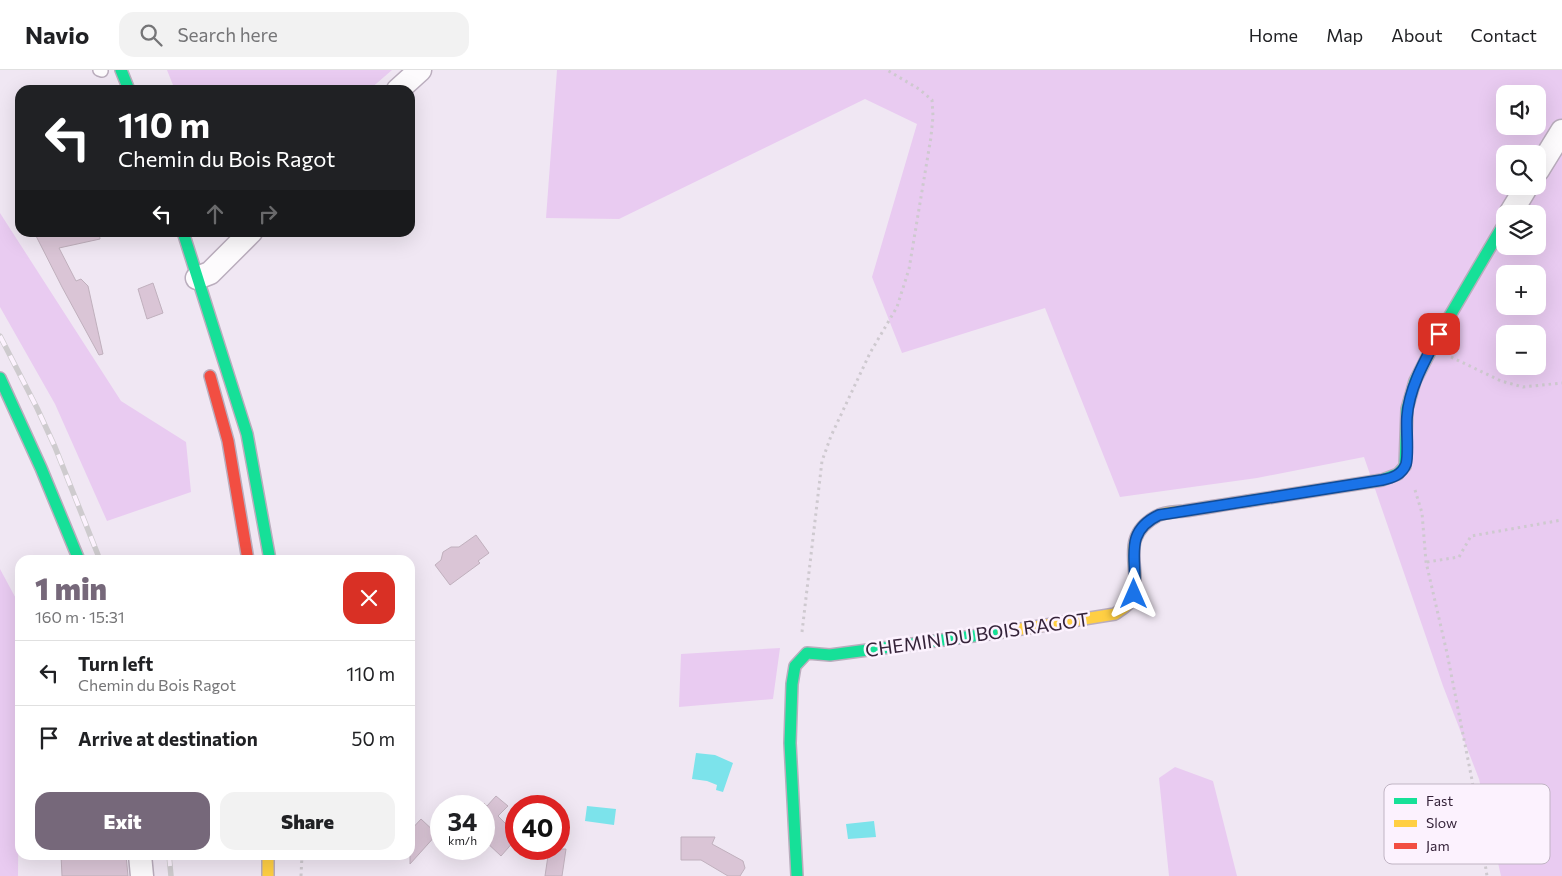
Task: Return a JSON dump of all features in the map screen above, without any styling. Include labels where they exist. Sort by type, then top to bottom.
[{"type":"street","points":[[121,70],[127,85]]},
{"type":"street","points":[[404,85],[420,70]]},
{"type":"street","points":[[1546,157],[1562,132]]},
{"type":"street","points":[[185,237],[247,434],[269,555]]},
{"type":"street","points":[[198,278],[210,273],[247,237]]},
{"type":"street","points":[[1406,463],[1407,416],[1413,386],[1431,348],[1461,294],[1496,237]]},
{"type":"street","points":[[207,366],[228,441],[247,555]]},
{"type":"street","points":[[0,378],[25,430],[77,555]]},
{"type":"street","name":"CHEMIN DU BOIS RAGOT","points":[[799,660],[807,653],[830,655],[882,649],[1115,614],[1124,610],[1134,594],[1134,544],[1144,523],[1150,519],[1159,515],[1382,480],[1398,475],[1406,463]]},
{"type":"street","points":[[797,876],[790,743],[792,684],[795,666],[799,660]]},
{"type":"street","points":[[140,860],[142,876]]},
{"type":"street","points":[[268,860],[268,876]]},
{"type":"path","points":[[799,660],[822,461],[831,436],[870,352],[897,307],[909,269],[931,137],[932,100],[919,89],[886,70]]},
{"type":"path","points":[[1431,348],[1501,380],[1523,387],[1562,383]]},
{"type":"path","points":[[1406,463],[1422,514],[1426,562],[1466,748],[1472,784]]},
{"type":"path","points":[[1426,562],[1459,557],[1471,536],[1562,520]]},
{"type":"path","points":[[302,860],[302,876]]},
{"type":"shaded area","points":[[167,70],[392,70],[375,85],[173,85]]},
{"type":"shaded area","points":[[557,70],[1562,70],[1562,876],[1501,876],[1498,864],[1550,864],[1550,784],[1480,784],[1443,686],[1364,457],[1257,478],[1120,497],[1045,308],[902,353],[872,277],[917,124],[865,99],[619,219],[546,218]]},
{"type":"shaded area","points":[[0,213],[121,401],[186,442],[191,492],[107,521],[55,404],[0,307]]},
{"type":"shaded area","points":[[0,569],[15,597],[15,860],[18,860],[18,876],[0,876]]},
{"type":"shaded area","points":[[780,648],[773,699],[679,707],[681,654]]},
{"type":"shaded area","points":[[1175,767],[1213,781],[1237,876],[1169,876],[1159,778]]},
{"type":"water","points":[[696,753],[715,755],[733,763],[723,792],[716,790],[717,785],[707,781],[692,779]]},
{"type":"water","points":[[587,806],[616,809],[614,825],[585,821]]},
{"type":"water","points":[[874,821],[876,837],[848,839],[846,824]]},
{"type":"building","points":[[37,237],[100,237],[100,239],[59,248],[76,281],[81,279],[88,286],[103,354],[99,355]]},
{"type":"building","points":[[153,283],[163,313],[147,319],[138,289]]},
{"type":"building","points":[[476,535],[489,553],[478,561],[480,563],[450,585],[435,565],[441,560],[443,552],[451,547],[459,547]]},
{"type":"building","points":[[495,797],[505,804],[505,809],[498,816],[505,823],[505,851],[501,856],[495,850]]},
{"type":"building","points":[[421,819],[430,827],[430,842],[415,858],[415,826]]},
{"type":"building","points":[[681,837],[715,837],[712,844],[743,861],[745,868],[740,876],[728,876],[701,860],[681,860]]},
{"type":"building","points":[[61,860],[126,860],[128,876],[62,876]]},
{"type":"building","points":[[547,860],[564,860],[562,876],[545,876]]},
{"type":"railway","points":[[0,336],[55,447],[98,555]]},
{"type":"railway","points":[[169,860],[171,876]]},
{"type":"traffic: fast","points":[[121,70],[127,85]]},
{"type":"traffic: fast","points":[[185,237],[247,434],[269,555]]},
{"type":"traffic: fast","points":[[1248,501],[1382,480],[1398,474],[1405,466],[1407,409],[1415,381],[1438,336],[1496,237]]},
{"type":"traffic: fast","points":[[0,378],[41,468],[77,555]]},
{"type":"traffic: fast","points":[[797,876],[790,743],[792,684],[795,666],[807,653],[830,655],[1003,632]]},
{"type":"traffic: slow","points":[[1003,632],[1115,614],[1127,605],[1133,595],[1135,584],[1134,548],[1137,536],[1144,526],[1157,516],[1170,512],[1248,501]]},
{"type":"traffic: slow","points":[[268,860],[268,876]]},
{"type":"traffic: jam","points":[[210,376],[228,441],[247,555]]},
{"type":"route","points":[[1134,594],[1134,544],[1144,523],[1150,519],[1159,515],[1382,480],[1398,475],[1403,470],[1408,456],[1406,439],[1407,416],[1413,386],[1439,334]]}]
